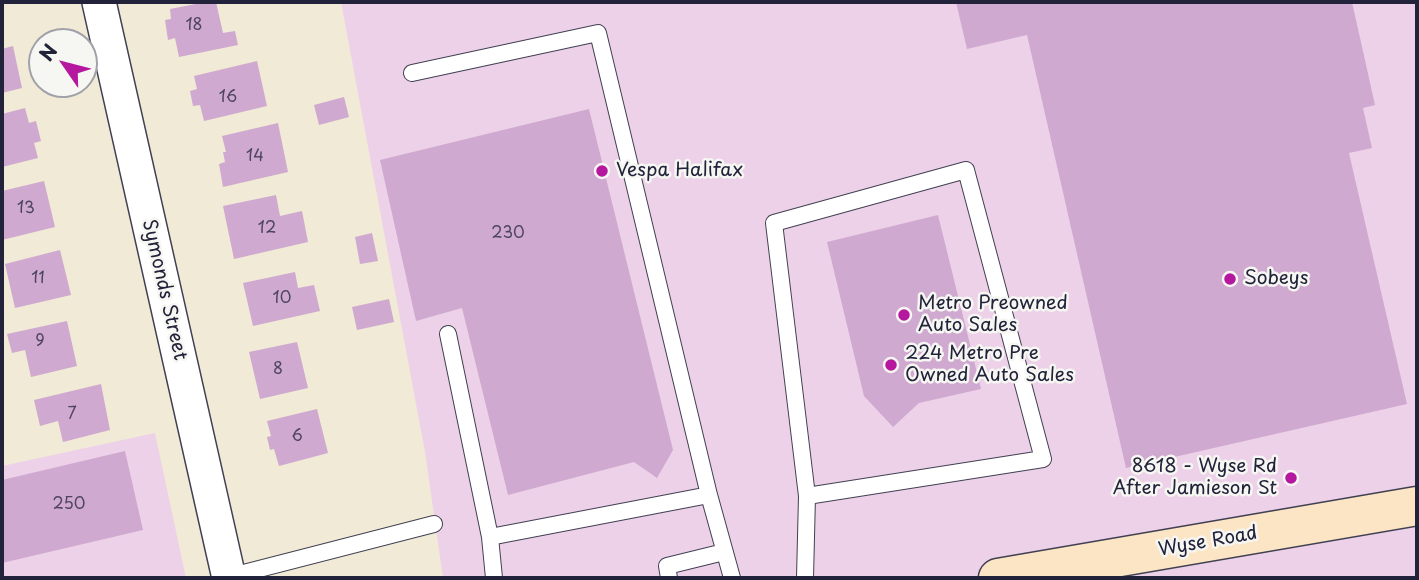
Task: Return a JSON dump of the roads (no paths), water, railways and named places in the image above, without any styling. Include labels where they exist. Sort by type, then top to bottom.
[{"type":"main road","name":"Wyse Road","points":[[998,578],[1417,506]]},
{"type":"street","name":"Symonds Street","points":[[99,2],[229,577]]},
{"type":"lane","points":[[412,74],[598,33],[709,495],[732,578]]},
{"type":"lane","points":[[805,578],[807,496],[774,223],[966,170],[1043,459],[807,496]]},
{"type":"lane","points":[[448,334],[490,537],[494,578]]},
{"type":"lane","points":[[490,537],[709,495]]},
{"type":"lane","points":[[229,577],[434,524]]},
{"type":"lane","points":[[669,578],[667,566],[724,552]]},
{"type":"place","name":"Vespa Halifax","points":[[602,171]]},
{"type":"place","name":"Sobeys","points":[[1230,279]]},
{"type":"place","name":"Metro Preowned Auto Sales","points":[[904,315]]},
{"type":"place","name":"224 Metro Pre Owned Auto Sales","points":[[891,365]]},
{"type":"place","name":"8618 - Wyse Rd After Jamieson St","points":[[1291,478]]}]
